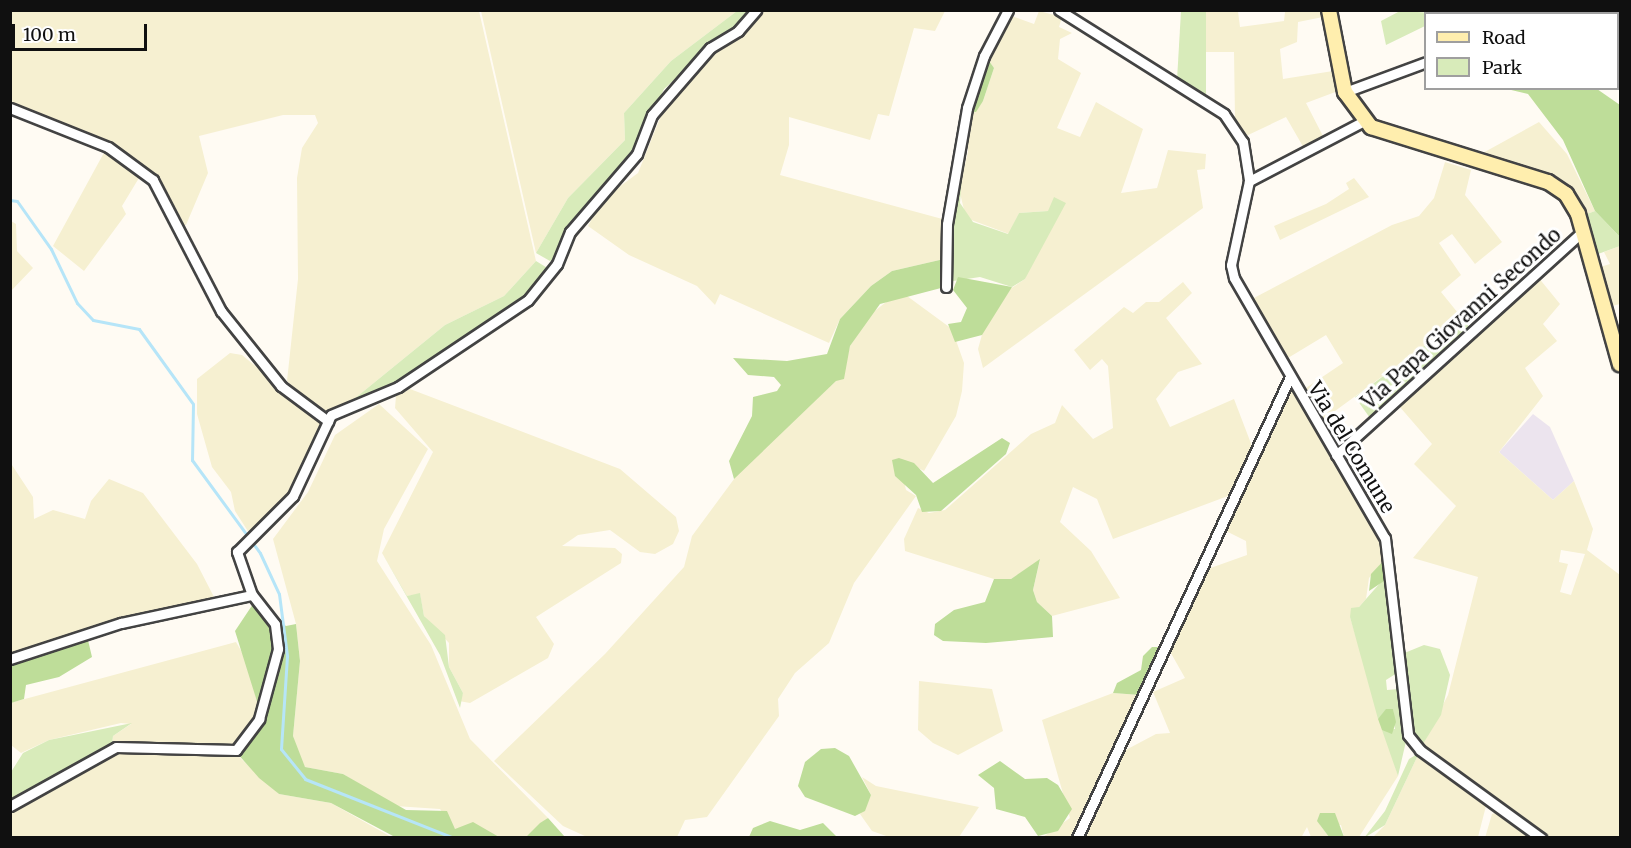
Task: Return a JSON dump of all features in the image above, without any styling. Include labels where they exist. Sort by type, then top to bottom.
[{"type":"street","points":[[10,806],[116,747],[234,752],[259,719],[278,649],[274,624],[252,595],[237,552],[257,535],[293,496],[331,415],[399,387],[528,300],[557,264],[570,232],[637,154],[658,107],[710,48],[738,30],[756,10]]},
{"type":"street","points":[[946,287],[948,224],[967,108],[984,56],[1008,10]]},
{"type":"street","name":"Via del Comune","points":[[1059,10],[1224,114],[1243,142],[1249,182],[1231,265],[1239,295],[1385,538],[1403,711],[1414,745],[1540,837]]},
{"type":"street","points":[[1329,10],[1345,92],[1364,121],[1558,187],[1574,205],[1620,364]]},
{"type":"street","points":[[1345,92],[1424,62]]},
{"type":"street","points":[[10,108],[108,147],[153,180],[221,311],[281,386],[328,421]]},
{"type":"street","points":[[1249,182],[1364,121]]},
{"type":"street","name":"Via Papa Giovanni Secondo","points":[[1336,456],[1583,231]]},
{"type":"street","points":[[1077,837],[1289,379]]},
{"type":"street","points":[[10,659],[121,623],[252,595]]},
{"type":"shaded area","points":[[10,11],[479,11],[536,261],[504,296],[445,325],[343,408],[325,411],[310,406],[287,381],[298,279],[297,178],[302,148],[318,123],[315,115],[283,115],[199,136],[208,173],[186,225],[179,226],[160,185],[138,160],[11,102]]},
{"type":"shaded area","points":[[481,11],[737,11],[671,61],[624,113],[625,140],[568,198],[536,253]]},
{"type":"shaded area","points":[[761,11],[945,11],[935,31],[914,28],[889,116],[878,114],[870,140],[789,117],[789,145],[780,175],[946,220],[944,259],[892,271],[871,286],[840,319],[829,343],[720,294],[715,305],[697,286],[629,255],[588,226],[603,199],[638,173],[662,113],[684,82]]},
{"type":"shaded area","points":[[1039,11],[1062,17],[1059,27],[1072,33],[1060,39],[1058,59],[1081,73],[1057,128],[1080,137],[1096,102],[1143,129],[1121,193],[1157,188],[1168,150],[1206,154],[1205,169],[1197,170],[1203,208],[983,368],[978,349],[983,331],[1010,289],[1025,279],[1048,211],[1019,213],[1009,234],[966,218],[959,189],[968,152],[968,112],[983,101],[994,68],[987,58],[1009,15],[1034,24]]},
{"type":"shaded area","points":[[1206,11],[1238,11],[1240,27],[1284,21],[1285,12],[1322,11],[1323,17],[1298,22],[1297,42],[1280,49],[1283,79],[1333,71],[1338,91],[1306,103],[1325,140],[1305,150],[1286,117],[1246,136],[1235,118],[1234,52],[1206,52]]},
{"type":"shaded area","points":[[1480,11],[1620,11],[1620,85],[1619,12]]},
{"type":"shaded area","points":[[1539,122],[1567,154],[1595,211],[1587,214],[1566,183],[1481,154]]},
{"type":"shaded area","points":[[106,149],[142,173],[122,206],[126,214],[84,271],[53,246]]},
{"type":"shaded area","points":[[1445,162],[1471,170],[1465,195],[1502,242],[1475,264],[1452,234],[1439,243],[1461,275],[1441,292],[1462,318],[1320,422],[1300,392],[1343,363],[1326,335],[1283,361],[1250,300],[1392,225],[1419,216],[1434,198]]},
{"type":"shaded area","points":[[1354,178],[1369,197],[1280,240],[1274,226],[1326,204],[1349,189],[1346,183]]},
{"type":"shaded area","points":[[11,221],[16,224],[17,251],[33,268],[11,291]]},
{"type":"shaded area","points":[[1620,246],[1620,304],[1612,306],[1600,267],[1610,264],[1604,252]]},
{"type":"shaded area","points":[[1538,277],[1560,304],[1543,324],[1557,341],[1525,368],[1543,396],[1499,452],[1553,500],[1574,481],[1593,529],[1587,550],[1620,575],[1620,837],[1545,837],[1421,747],[1448,695],[1478,577],[1413,558],[1456,506],[1414,464],[1432,444],[1399,406]],"holes":[[[1561,550],[1585,554],[1571,595],[1560,592],[1568,564],[1559,562]]]},
{"type":"shaded area","points":[[1183,282],[1192,293],[1166,318],[1202,364],[1178,372],[1156,399],[1170,427],[1234,399],[1255,454],[1236,493],[1113,539],[1097,499],[1073,487],[1060,522],[1091,551],[1120,598],[1052,616],[1037,602],[1033,590],[1040,560],[1011,579],[994,579],[905,551],[904,539],[918,508],[929,513],[945,510],[1031,434],[1055,423],[1062,405],[1093,439],[1113,428],[1108,366],[1102,359],[1090,370],[1074,350],[1124,307],[1133,313],[1146,302],[1159,302]]},
{"type":"shaded area","points":[[907,296],[952,329],[964,363],[962,391],[956,416],[924,471],[899,458],[906,490],[916,496],[854,583],[829,643],[795,673],[778,699],[779,716],[707,817],[685,820],[677,837],[587,837],[563,826],[494,761],[605,654],[684,567],[692,536],[737,475],[843,374],[850,346],[872,313],[890,299]]},
{"type":"shaded area","points":[[230,353],[242,355],[323,422],[292,493],[251,536],[235,511],[231,492],[212,467],[197,414],[197,379]]},
{"type":"shaded area","points":[[1292,386],[1382,535],[1387,557],[1369,578],[1366,599],[1350,617],[1398,776],[1359,837],[1344,837],[1341,825],[1320,825],[1329,837],[1311,837],[1307,827],[1301,838],[1080,838],[1120,753],[1156,734],[1170,733],[1153,692],[1185,678],[1168,648],[1205,570],[1247,555],[1246,541],[1224,530]]},
{"type":"shaded area","points":[[410,389],[620,469],[676,517],[679,531],[673,544],[655,554],[640,552],[610,530],[578,535],[562,546],[615,548],[622,554],[621,563],[536,617],[554,644],[548,658],[470,703],[459,701],[463,693],[449,667],[449,643],[424,616],[420,594],[407,596],[382,553],[433,452],[395,408],[396,396]]},
{"type":"shaded area","points":[[379,404],[428,449],[384,529],[377,561],[431,645],[470,739],[548,818],[526,837],[499,837],[477,827],[455,829],[440,809],[395,806],[343,774],[305,767],[298,757],[293,736],[300,661],[296,624],[273,539],[308,492],[335,435]]},
{"type":"shaded area","points":[[1533,414],[1550,427],[1574,481],[1553,500],[1499,452]]},
{"type":"shaded area","points":[[10,462],[33,497],[34,519],[53,510],[85,519],[91,501],[109,479],[143,493],[197,564],[214,597],[11,658]]},
{"type":"shaded area","points":[[236,642],[250,666],[260,711],[232,748],[112,744],[113,736],[131,724],[121,723],[49,740],[21,753],[11,745],[10,703]]},
{"type":"shaded area","points":[[919,681],[992,689],[1003,731],[958,755],[933,743],[918,730]]},
{"type":"shaded area","points":[[1113,693],[1140,695],[1073,837],[1043,837],[1070,818],[1042,720]]},
{"type":"shaded area","points":[[113,751],[238,756],[279,794],[331,803],[393,838],[11,838],[11,809]]},
{"type":"shaded area","points":[[1419,753],[1486,806],[1478,837],[1372,838],[1385,825]]},
{"type":"shaded area","points":[[862,777],[876,786],[979,807],[959,837],[889,837],[872,831],[860,814],[871,795]]},
{"type":"shaded area","points":[[1498,812],[1537,837],[1485,838],[1492,814]]},
{"type":"green space","points":[[737,11],[751,11],[664,89],[638,145],[556,258],[550,261],[536,253],[568,198],[625,140],[624,113],[671,61]]},
{"type":"green space","points":[[1181,11],[1206,11],[1206,96],[1177,80]]},
{"type":"green space","points":[[1400,11],[1424,12],[1424,26],[1386,45],[1381,21]]},
{"type":"green space","points":[[987,58],[994,68],[983,101],[976,112],[968,112]]},
{"type":"green space","points":[[1511,90],[1598,90],[1620,105],[1620,237],[1595,211],[1563,140],[1528,94]]},
{"type":"green space","points":[[964,150],[960,203],[973,222],[1008,234],[1019,213],[1048,211],[1054,197],[1066,203],[1025,279],[1012,287],[980,277],[953,281],[951,228]]},
{"type":"green space","points":[[1595,211],[1620,237],[1620,246],[1598,254],[1587,214]]},
{"type":"green space","points":[[944,259],[941,288],[880,304],[850,346],[844,379],[836,381],[734,479],[729,461],[752,416],[753,397],[777,391],[781,385],[774,377],[748,375],[733,358],[787,361],[827,354],[840,319],[871,286],[892,271]]},
{"type":"green space","points":[[536,261],[549,269],[535,290],[403,382],[343,408],[445,325],[504,296]]},
{"type":"green space","points":[[958,277],[1012,287],[982,335],[955,342],[948,324],[961,322],[967,308],[953,290]]},
{"type":"green space","points":[[1462,318],[1470,328],[1370,418],[1355,397]]},
{"type":"green space","points":[[1002,438],[1010,443],[1006,454],[941,511],[922,512],[916,495],[895,476],[892,460],[899,458],[914,463],[933,483]]},
{"type":"green space","points":[[382,553],[407,596],[420,593],[424,616],[445,635],[449,667],[463,693],[460,708],[440,655]]},
{"type":"green space","points":[[1387,557],[1387,579],[1369,591],[1371,574]]},
{"type":"green space","points":[[1040,559],[1033,590],[1037,602],[1052,616],[1053,637],[986,643],[943,641],[934,635],[935,624],[954,610],[985,602],[994,579],[1011,579]]},
{"type":"green space","points":[[1388,574],[1397,673],[1386,680],[1387,690],[1399,689],[1407,737],[1398,776],[1382,730],[1395,729],[1393,709],[1378,719],[1350,617],[1351,608],[1359,607]]},
{"type":"green space","points":[[253,604],[286,626],[296,624],[300,661],[293,736],[305,767],[343,774],[406,810],[447,811],[455,829],[473,822],[499,837],[393,836],[331,803],[279,794],[259,778],[236,752],[260,711],[235,631]]},
{"type":"green space","points":[[87,636],[92,657],[59,677],[26,685],[24,699],[11,703],[10,662]]},
{"type":"green space","points":[[1424,645],[1440,649],[1450,675],[1441,715],[1421,747],[1408,717],[1402,654]]},
{"type":"green space","points":[[1152,647],[1163,647],[1140,695],[1113,693],[1117,683],[1141,670],[1143,656]]},
{"type":"green space","points":[[1386,709],[1393,709],[1396,722],[1392,734],[1382,730],[1378,719]]},
{"type":"green space","points":[[132,723],[113,736],[112,744],[11,802],[11,772],[23,753],[49,740]]},
{"type":"green space","points":[[835,748],[849,756],[871,795],[865,811],[855,816],[805,797],[798,786],[805,762],[821,749]]},
{"type":"green space","points":[[1419,753],[1385,825],[1364,838],[1385,811],[1409,759]]},
{"type":"green space","points":[[1000,761],[1025,779],[1047,778],[1058,785],[1072,809],[1058,831],[1038,836],[1025,817],[996,809],[994,788],[978,775]]},
{"type":"green space","points":[[1320,813],[1335,813],[1344,837],[1329,837],[1317,821]]},
{"type":"green space","points":[[548,818],[565,837],[526,837],[540,823]]},
{"type":"green space","points":[[770,821],[800,830],[823,823],[837,837],[749,837],[753,828]]},
{"type":"waterway","points":[[10,200],[17,201],[51,249],[77,303],[93,320],[139,329],[193,404],[192,460],[260,553],[279,594],[287,656],[281,749],[305,779],[454,838]]}]
